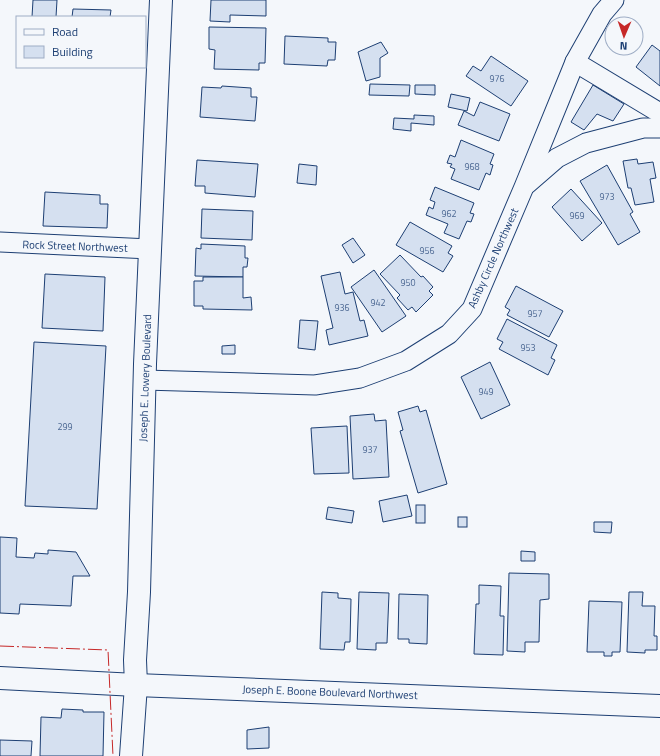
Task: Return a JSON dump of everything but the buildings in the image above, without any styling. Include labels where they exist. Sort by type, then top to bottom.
[{"type":"main road","name":"Joseph E. Lowery Boulevard","points":[[132,756],[139,592],[144,380],[161,0]]},
{"type":"main road","name":"Joseph E. Boone Boulevard Northwest","points":[[0,678],[136,685],[660,706]]},
{"type":"street","name":"Ashby Circle Northwest","points":[[144,380],[315,385],[360,378],[406,361],[449,334],[472,309],[575,62],[602,14],[614,0]]},
{"type":"street","points":[[575,62],[660,113]]},
{"type":"street","points":[[524,187],[557,158],[586,143],[643,128],[660,128]]},
{"type":"street","name":"Rock Street Northwest","points":[[0,242],[150,248]]},
{"type":"power","points":[[0,646],[108,650],[113,756]]}]
